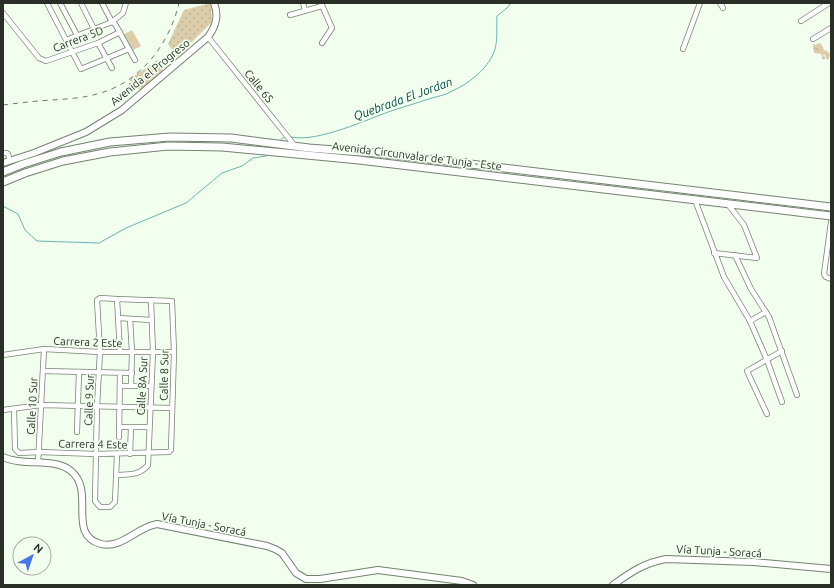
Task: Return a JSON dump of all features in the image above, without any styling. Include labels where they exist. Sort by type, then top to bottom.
[{"type":"highway","name":"Avenida Circunvalar de Tunja - Este","points":[[3,172],[61,152],[110,142],[170,136],[231,138],[308,148],[386,154],[831,206]]},
{"type":"highway","name":"Avenida Circunvalar de Tunja - Este","points":[[3,182],[25,173],[63,161],[110,152],[168,146],[222,146],[359,160],[831,216]]},
{"type":"main road","name":"Avenida el Progreso","points":[[3,163],[86,132],[116,114],[208,37],[216,23],[217,16],[214,3]]},
{"type":"main road","name":"Vía Tunja - Soracá","points":[[3,457],[17,462],[58,464],[64,466],[78,478],[81,484],[82,492],[82,523],[84,531],[88,537],[101,544],[115,544],[147,527],[157,524],[267,546],[275,549],[287,559],[296,572],[306,579],[320,579],[378,570],[462,581],[473,585]]},
{"type":"main road","name":"Vía Tunja - Soracá","points":[[613,585],[641,566],[654,561],[666,559],[752,562],[831,569]]},
{"type":"street","points":[[47,3],[81,69],[130,49]]},
{"type":"street","points":[[60,3],[77,35]]},
{"type":"street","points":[[81,3],[94,29]]},
{"type":"street","points":[[102,3],[135,60]]},
{"type":"street","points":[[66,40],[112,22],[123,13],[126,3]]},
{"type":"street","points":[[303,3],[305,10]]},
{"type":"street","points":[[683,49],[700,3]]},
{"type":"street","points":[[720,3],[723,8]]},
{"type":"street","points":[[801,21],[829,3]]},
{"type":"street","points":[[290,15],[322,4],[332,28],[322,43]]},
{"type":"street","name":"Carrera 5D","points":[[3,14],[38,58],[46,61],[98,42],[120,32]]},
{"type":"street","points":[[813,39],[831,28]]},
{"type":"street","name":"Calle 6S","points":[[208,37],[296,146]]},
{"type":"street","points":[[98,42],[112,68]]},
{"type":"street","points":[[3,153],[8,154],[10,161]]},
{"type":"street","points":[[695,200],[724,277],[750,321],[767,360],[782,402]]},
{"type":"street","points":[[714,253],[757,258],[744,225],[727,204]]},
{"type":"street","points":[[831,222],[824,274],[826,277],[831,279]]},
{"type":"street","points":[[735,255],[751,289],[766,312],[798,394]]},
{"type":"street","name":"Calle 9 Sur","points":[[116,475],[115,502],[110,508],[100,507],[95,501],[100,352],[97,302],[100,298],[117,299]]},
{"type":"street","points":[[120,352],[117,299],[150,300]]},
{"type":"street","name":"Calle 8 Sur","points":[[150,300],[172,301],[174,352],[171,450]]},
{"type":"street","name":"Calle 8A Sur","points":[[116,475],[135,474],[148,464],[153,352],[150,300]]},
{"type":"street","points":[[750,321],[766,312]]},
{"type":"street","points":[[118,318],[152,320]]},
{"type":"street","points":[[130,319],[132,352],[131,386]]},
{"type":"street","name":"Carrera 2 Este","points":[[3,355],[44,349],[100,352],[174,352]]},
{"type":"street","name":"Calle 10 Sur","points":[[38,463],[44,349]]},
{"type":"street","points":[[767,414],[747,371],[782,351]]},
{"type":"street","points":[[43,371],[132,373]]},
{"type":"street","points":[[77,432],[79,372]]},
{"type":"street","points":[[119,437],[120,373]]},
{"type":"street","points":[[120,386],[151,386]]},
{"type":"street","points":[[3,410],[41,405],[172,408]]},
{"type":"street","points":[[14,409],[17,462]]},
{"type":"street","points":[[120,427],[149,427]]},
{"type":"street","points":[[130,454],[131,427]]},
{"type":"street","name":"Carrera 4 Este","points":[[17,451],[148,454],[169,452],[171,450]]},
{"type":"street","points":[[116,475],[117,454]]},
{"type":"green space","points":[[211,3],[212,22],[177,57],[168,44],[184,10]]},
{"type":"green space","points":[[132,30],[141,46],[133,50],[124,34]]},
{"type":"green space","points":[[814,43],[815,45],[820,43],[824,51],[826,50],[830,54],[828,60],[824,54],[823,56],[825,59],[823,60],[821,54],[814,53]]},
{"type":"green space","points":[[157,60],[163,71],[140,90],[129,80]]},
{"type":"waterway","name":"Quebrada El Jordan","points":[[291,137],[315,137],[445,94],[461,87],[477,75],[493,55],[497,38],[497,16],[511,3]]},
{"type":"waterway","points":[[281,139],[286,137]]},
{"type":"waterway","points":[[3,206],[18,214],[25,230],[37,241],[99,243],[126,228],[186,203],[222,173],[242,166],[253,158],[266,156]]},
{"type":"railway","points":[[3,105],[33,101],[69,99],[97,94],[112,89],[127,81],[150,60],[160,47],[168,33],[179,3]]}]
